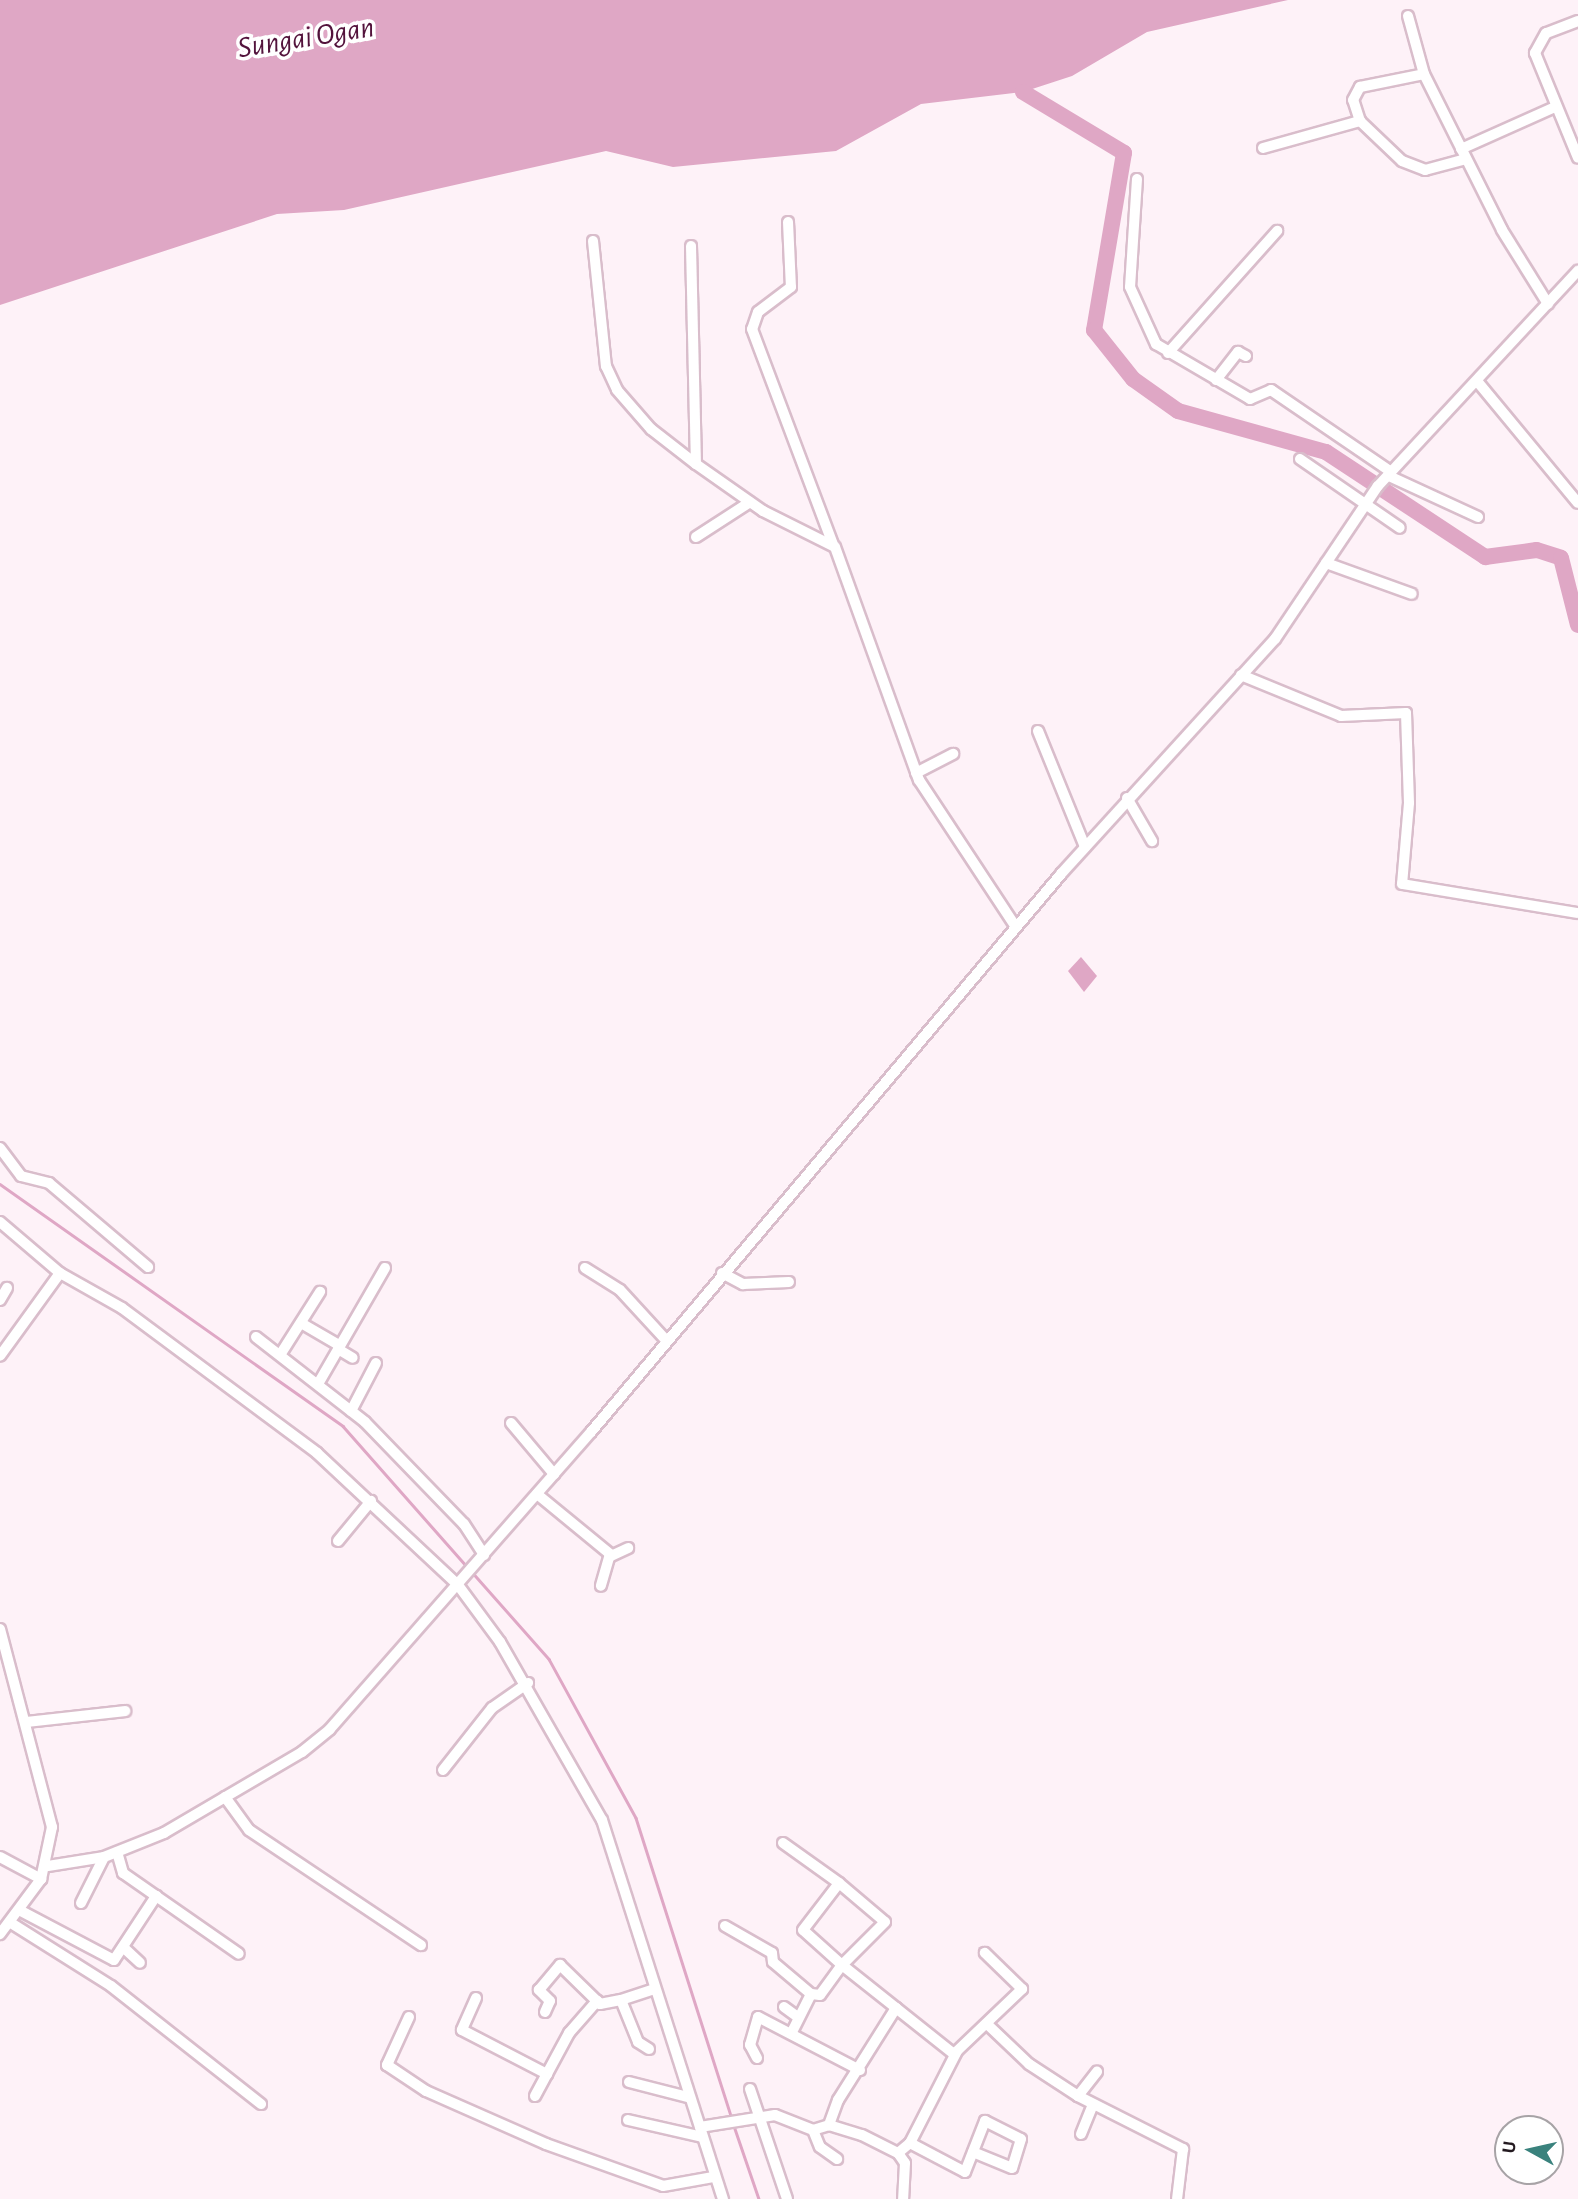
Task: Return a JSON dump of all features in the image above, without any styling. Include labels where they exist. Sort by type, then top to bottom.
[{"type":"street","points":[[1408,16],[1424,74],[1464,154],[1548,304]]},
{"type":"street","points":[[1578,21],[1546,33],[1537,47],[1555,107],[1578,158]]},
{"type":"street","points":[[1424,74],[1360,87],[1353,100],[1360,121],[1402,161],[1425,170],[1464,154],[1555,107]]},
{"type":"street","points":[[1263,148],[1360,121]]},
{"type":"street","points":[[1137,179],[1130,287],[1140,318],[1168,353],[1253,400],[1271,390],[1390,474],[1478,517]]},
{"type":"street","points":[[788,222],[791,287],[758,312],[752,329],[835,547],[916,773],[1016,927]]},
{"type":"street","points":[[1168,353],[1277,231]]},
{"type":"street","points":[[593,241],[606,366],[617,390],[651,429],[696,464],[750,502],[835,547]]},
{"type":"street","points":[[691,246],[696,464]]},
{"type":"street","points":[[48,1866],[104,1857],[117,1852],[225,1797],[330,1728],[484,1556],[1085,847],[1275,639],[1376,490],[1578,271]]},
{"type":"street","points":[[1216,380],[1238,352],[1246,356]]},
{"type":"street","points":[[1477,381],[1578,503]]},
{"type":"street","points":[[1300,459],[1364,508],[1400,528]]},
{"type":"street","points":[[696,537],[750,502]]},
{"type":"street","points":[[1326,563],[1412,594]]},
{"type":"street","points":[[1241,675],[1343,717],[1406,713],[1409,803],[1402,884],[1578,913]]},
{"type":"street","points":[[1038,732],[1085,847]]},
{"type":"street","points":[[916,773],[953,754]]},
{"type":"street","points":[[1127,799],[1152,842]]},
{"type":"street","points":[[0,1148],[21,1176],[49,1183],[148,1267]]},
{"type":"street","points":[[0,1222],[60,1273],[122,1308],[317,1453],[461,1582],[528,1683],[602,1819],[651,1990],[701,2132],[713,2177],[723,2199]]},
{"type":"street","points":[[317,1384],[385,1268]]},
{"type":"street","points":[[585,1269],[620,1290],[666,1340]]},
{"type":"street","points":[[0,1356],[60,1273]]},
{"type":"street","points":[[722,1273],[743,1284],[789,1282]]},
{"type":"street","points":[[0,1300],[7,1288]]},
{"type":"street","points":[[280,1355],[320,1292]]},
{"type":"street","points":[[301,1323],[353,1357]]},
{"type":"street","points":[[256,1337],[365,1422],[464,1524],[484,1556]]},
{"type":"street","points":[[351,1412],[376,1363]]},
{"type":"street","points":[[511,1423],[554,1474]]},
{"type":"street","points":[[537,1494],[611,1556]]},
{"type":"street","points":[[338,1541],[371,1502]]},
{"type":"street","points":[[601,1586],[611,1556],[628,1548]]},
{"type":"street","points":[[0,1629],[50,1806],[48,1866],[21,1912],[0,1934]]},
{"type":"street","points":[[443,1770],[492,1709],[528,1683]]},
{"type":"street","points":[[27,1722],[125,1711]]},
{"type":"street","points":[[225,1797],[249,1830],[421,1945]]},
{"type":"street","points":[[725,1926],[772,1953],[773,1962],[811,1994],[820,1995],[842,1965],[885,1922],[839,1883],[783,1843]]},
{"type":"street","points":[[117,1852],[123,1874],[239,1954]]},
{"type":"street","points":[[0,1857],[41,1879]]},
{"type":"street","points":[[81,1903],[104,1857]]},
{"type":"street","points":[[839,1883],[803,1930],[842,1965],[955,2054]]},
{"type":"street","points":[[21,1912],[114,1960],[156,1896]]},
{"type":"street","points":[[11,1923],[111,1986],[261,2104]]},
{"type":"street","points":[[123,1947],[140,1963]]},
{"type":"street","points":[[898,2152],[910,2143],[955,2054],[1022,1989],[985,1953]]},
{"type":"street","points":[[545,2012],[550,2001],[539,1990],[560,1965],[597,2001],[621,2000],[651,1990]]},
{"type":"street","points":[[793,2030],[811,1994]]},
{"type":"street","points":[[476,1998],[462,2030],[547,2074]]},
{"type":"street","points":[[621,2000],[638,2042],[649,2049]]},
{"type":"street","points":[[535,2096],[597,2001]]},
{"type":"street","points":[[784,2007],[798,2017]]},
{"type":"street","points":[[830,2125],[896,2008]]},
{"type":"street","points":[[410,2017],[387,2066],[426,2091],[546,2144],[670,2188],[713,2177]]},
{"type":"street","points":[[757,2058],[750,2045],[758,2017],[793,2030],[860,2070]]},
{"type":"street","points":[[987,2024],[1029,2064],[1078,2096],[1183,2149],[1177,2199]]},
{"type":"street","points":[[1078,2096],[1097,2072]]},
{"type":"street","points":[[629,2082],[688,2097]]},
{"type":"street","points":[[750,2089],[756,2117],[787,2199]]},
{"type":"street","points":[[1081,2134],[1093,2104]]},
{"type":"street","points":[[628,2120],[701,2132],[720,2124],[775,2115],[813,2130],[830,2125],[898,2152],[905,2164],[903,2199]]},
{"type":"street","points":[[910,2143],[965,2172],[973,2152],[987,2121],[1021,2139],[1012,2168],[973,2152]]},
{"type":"street","points":[[813,2130],[820,2147],[837,2159]]},
{"type":"water","name":"Sungai Ogan","points":[[0,0],[1288,0],[1147,32],[1072,76],[1023,92],[921,104],[836,151],[673,167],[606,151],[344,210],[277,214],[0,305]]},
{"type":"water","points":[[1081,957],[1097,976],[1084,992],[1068,971]]},
{"type":"waterway","points":[[1023,92],[1124,153],[1094,330],[1133,379],[1178,411],[1326,452],[1485,557],[1537,550],[1561,558],[1578,625]]},
{"type":"waterway","points":[[0,1184],[343,1426],[468,1568]]},
{"type":"waterway","points":[[473,1573],[549,1659],[636,1818],[732,2119]]},
{"type":"waterway","points":[[734,2126],[759,2199]]}]
